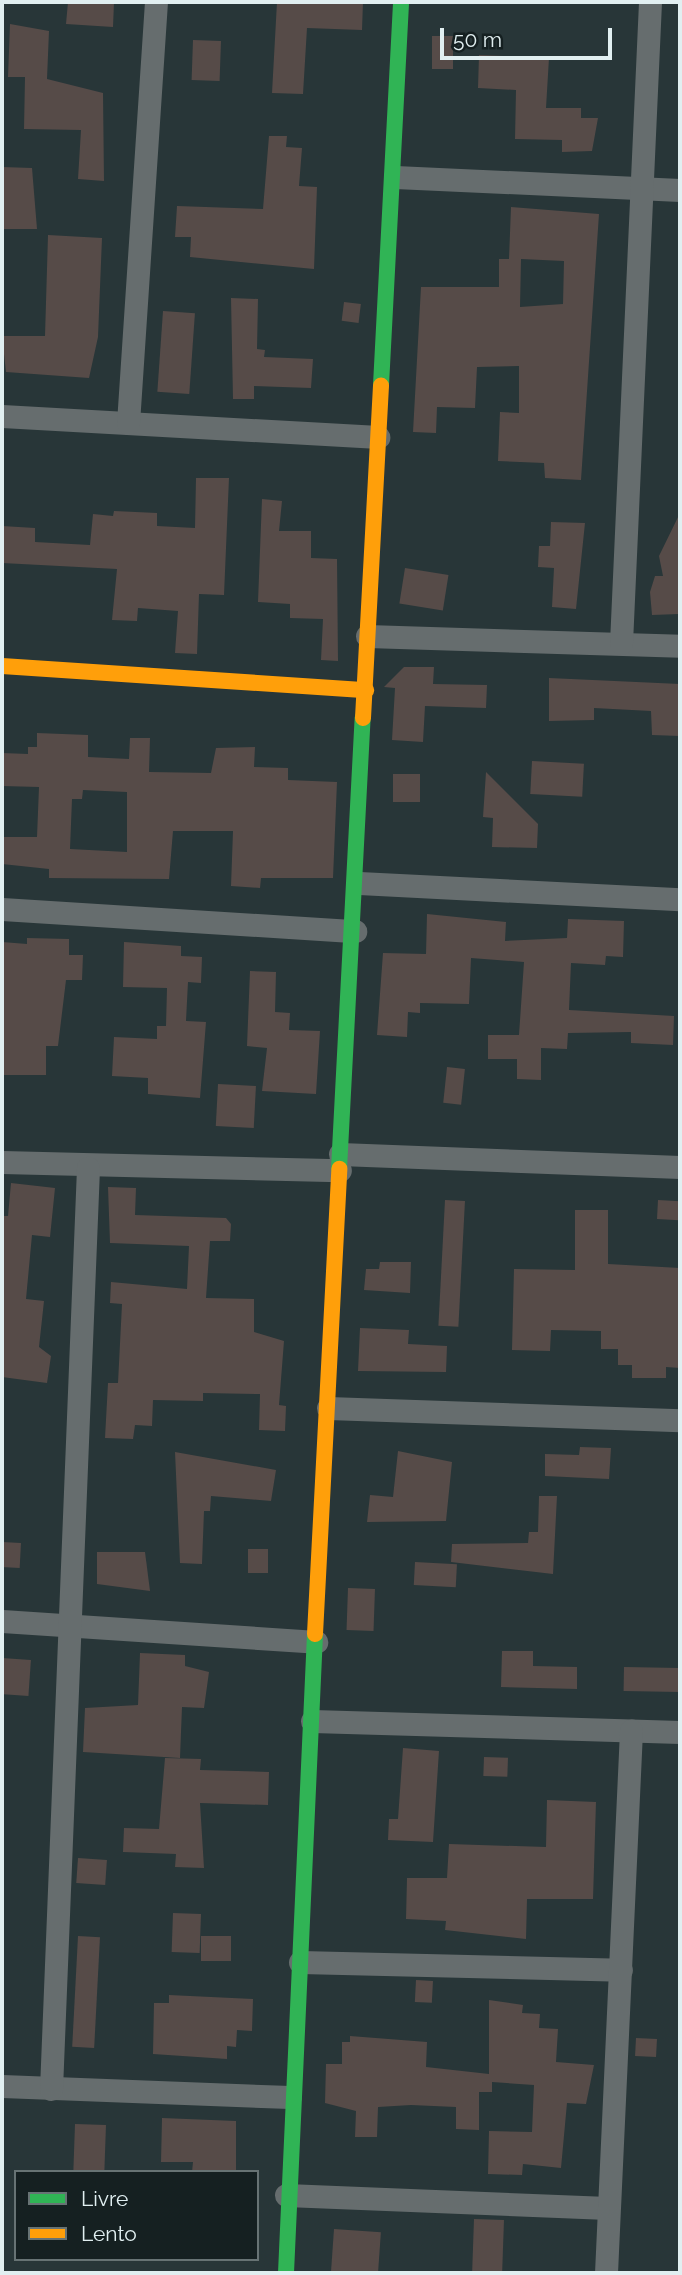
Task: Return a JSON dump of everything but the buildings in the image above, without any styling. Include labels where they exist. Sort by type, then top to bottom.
[{"type":"street","points":[[128,423],[156,2]]},
{"type":"street","points":[[286,2273],[290,2097],[300,1962],[340,1162],[359,883],[367,636],[395,177],[401,2]]},
{"type":"street","points":[[621,643],[650,2]]},
{"type":"street","points":[[395,177],[680,190]]},
{"type":"street","points":[[2,416],[378,437]]},
{"type":"street","points":[[367,636],[680,646]]},
{"type":"street","points":[[2,666],[366,690]]},
{"type":"street","points":[[359,883],[680,899]]},
{"type":"street","points":[[2,909],[355,931]]},
{"type":"street","points":[[2,1162],[88,1168],[340,1162],[680,1167]]},
{"type":"street","points":[[51,2089],[72,1627],[88,1168]]},
{"type":"street","points":[[327,1408],[680,1420]]},
{"type":"street","points":[[2,1621],[316,1642]]},
{"type":"street","points":[[312,1721],[680,1732]]},
{"type":"street","points":[[606,2273],[631,1731]]},
{"type":"street","points":[[300,1962],[621,1970]]},
{"type":"street","points":[[2,2086],[290,2097]]},
{"type":"street","points":[[286,2195],[608,2208]]},
{"type":"traffic: fast","points":[[381,385],[401,2]]},
{"type":"traffic: fast","points":[[339,1169],[363,718]]},
{"type":"traffic: fast","points":[[286,2273],[315,1634]]},
{"type":"traffic: slow","points":[[363,718],[381,385]]},
{"type":"traffic: slow","points":[[2,666],[366,690]]},
{"type":"traffic: slow","points":[[315,1634],[339,1169]]}]
